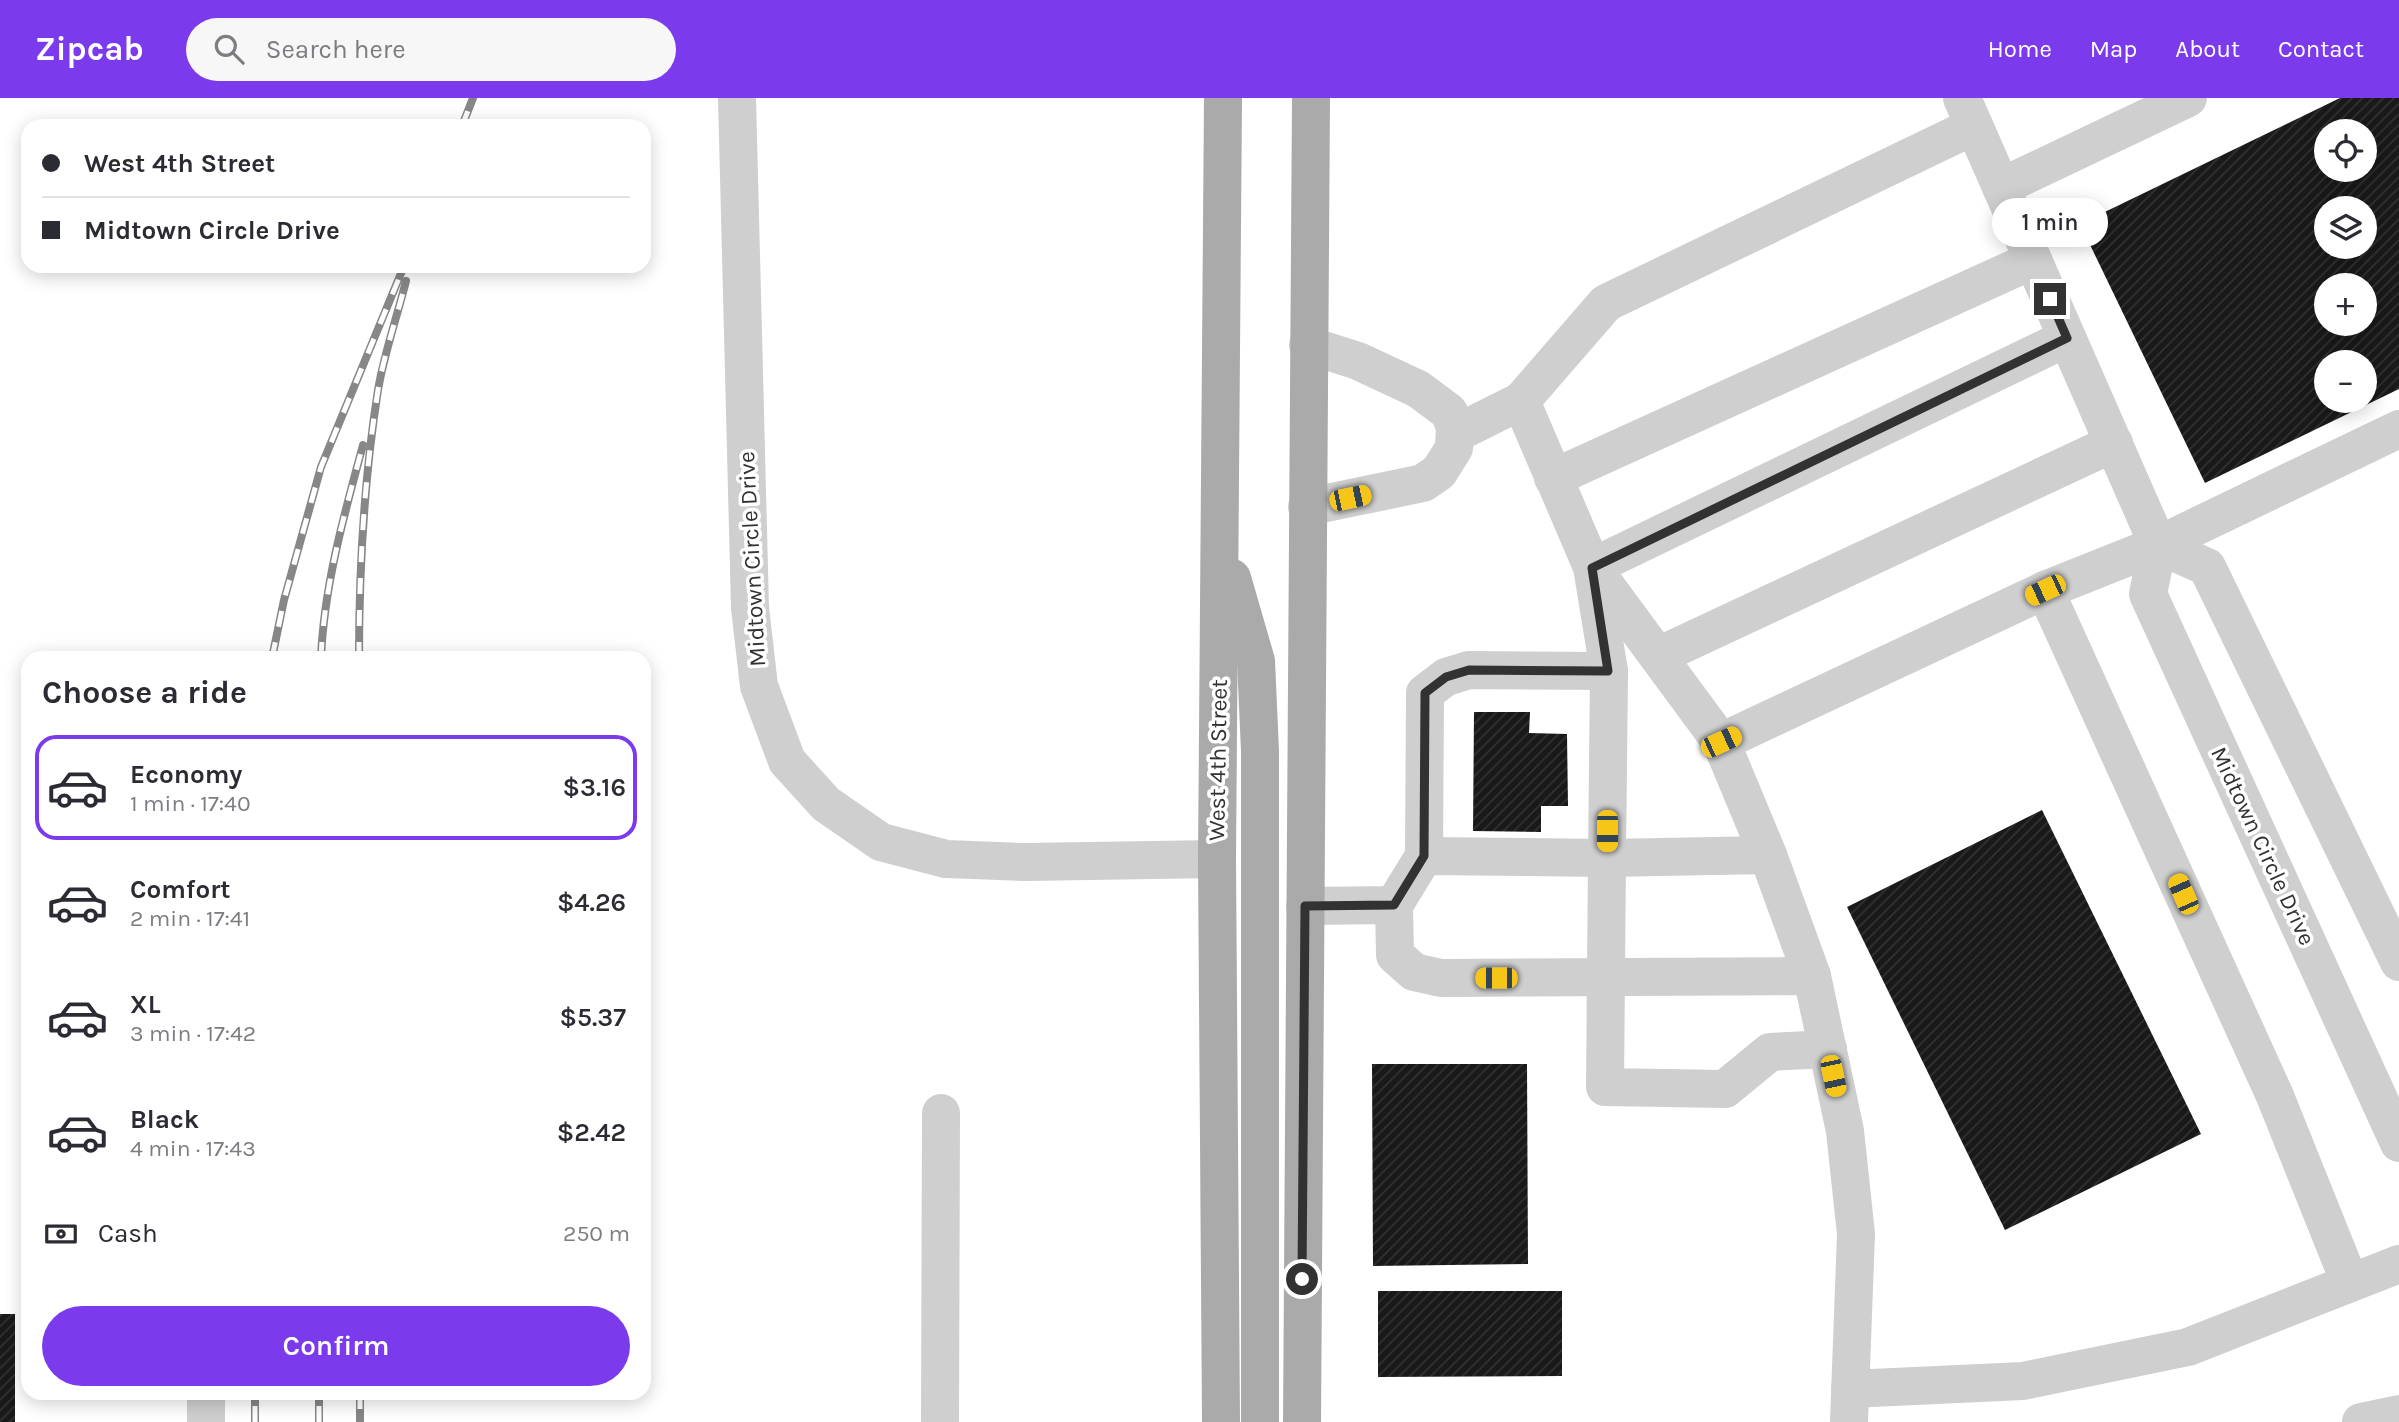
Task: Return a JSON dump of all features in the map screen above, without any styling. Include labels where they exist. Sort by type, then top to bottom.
[{"type":"main road","name":"West 4th Street","points":[[1221,1422],[1217,859],[1223,98]]},
{"type":"main road","points":[[1301,1422],[1311,98]]},
{"type":"main road","points":[[1220,539],[1256,661],[1260,751],[1260,1422]]},
{"type":"street","name":"Midtown Circle Drive","points":[[737,98],[750,608],[759,686],[787,761],[826,804],[881,842],[946,859],[1025,862],[1217,859]]},
{"type":"street","points":[[2001,187],[2189,98]]},
{"type":"street","points":[[1455,434],[1521,401],[1606,303],[1968,112],[2158,545],[2207,567],[2399,962]]},
{"type":"street","points":[[1553,478],[2033,260]]},
{"type":"street","points":[[1592,568],[2067,338]]},
{"type":"street","points":[[1307,507],[1423,483],[1439,472],[1454,447],[1455,434],[1450,411],[1418,389],[1358,361],[1308,345]]},
{"type":"street","points":[[1521,401],[1592,568],[1721,742],[1768,855],[1812,976],[1845,1131],[1856,1234],[1849,1405],[2023,1381],[2188,1347],[2399,1264]]},
{"type":"street","points":[[1721,742],[2045,590],[2158,545],[2399,429]]},
{"type":"street","points":[[1658,656],[2114,443]]},
{"type":"street","name":"Midtown Circle Drive","points":[[2158,545],[2148,594],[2399,1143]]},
{"type":"street","points":[[1592,568],[1608,671],[1605,1087],[1726,1089],[1770,1052],[1828,1049]]},
{"type":"street","points":[[2045,590],[2275,1096],[2350,1283]]},
{"type":"street","points":[[1608,671],[1469,670],[1446,677],[1425,693],[1424,856],[1394,905],[1395,955],[1414,972],[1441,978],[1812,976]]},
{"type":"street","points":[[1424,856],[1607,858],[1768,855]]},
{"type":"street","points":[[1305,906],[1394,905]]},
{"type":"street","points":[[940,1422],[941,1113]]},
{"type":"street","points":[[206,1400],[206,1422]]},
{"type":"street","points":[[2361,1422],[2399,1414]]},
{"type":"building","points":[[2340,98],[2399,98],[2399,389],[2377,400],[2377,350],[2314,350],[2314,413],[2349,413],[2205,483],[2080,224]]},
{"type":"building","points":[[1474,712],[1530,712],[1529,733],[1567,734],[1568,806],[1541,806],[1541,832],[1473,831]]},
{"type":"building","points":[[2042,810],[2201,1134],[2005,1230],[1847,907]]},
{"type":"building","points":[[1372,1064],[1527,1064],[1528,1264],[1373,1266]]},
{"type":"building","points":[[1378,1291],[1562,1291],[1562,1376],[1378,1377]]},
{"type":"building","points":[[0,1314],[15,1314],[15,1422],[0,1422]]},
{"type":"railway","points":[[465,119],[473,98]]},
{"type":"railway","points":[[273,651],[284,600],[321,467],[401,273]]},
{"type":"railway","points":[[359,651],[363,524],[373,423],[384,363],[406,281]]},
{"type":"railway","points":[[322,651],[331,577],[363,445]]},
{"type":"railway","points":[[255,1400],[255,1422]]},
{"type":"railway","points":[[319,1400],[319,1422]]},
{"type":"railway","points":[[360,1400],[360,1422]]},
{"type":"route","points":[[1302,1279],[1305,906],[1394,905],[1424,856],[1425,693],[1446,677],[1469,670],[1608,671],[1592,568],[2067,338],[2050,299]]}]
